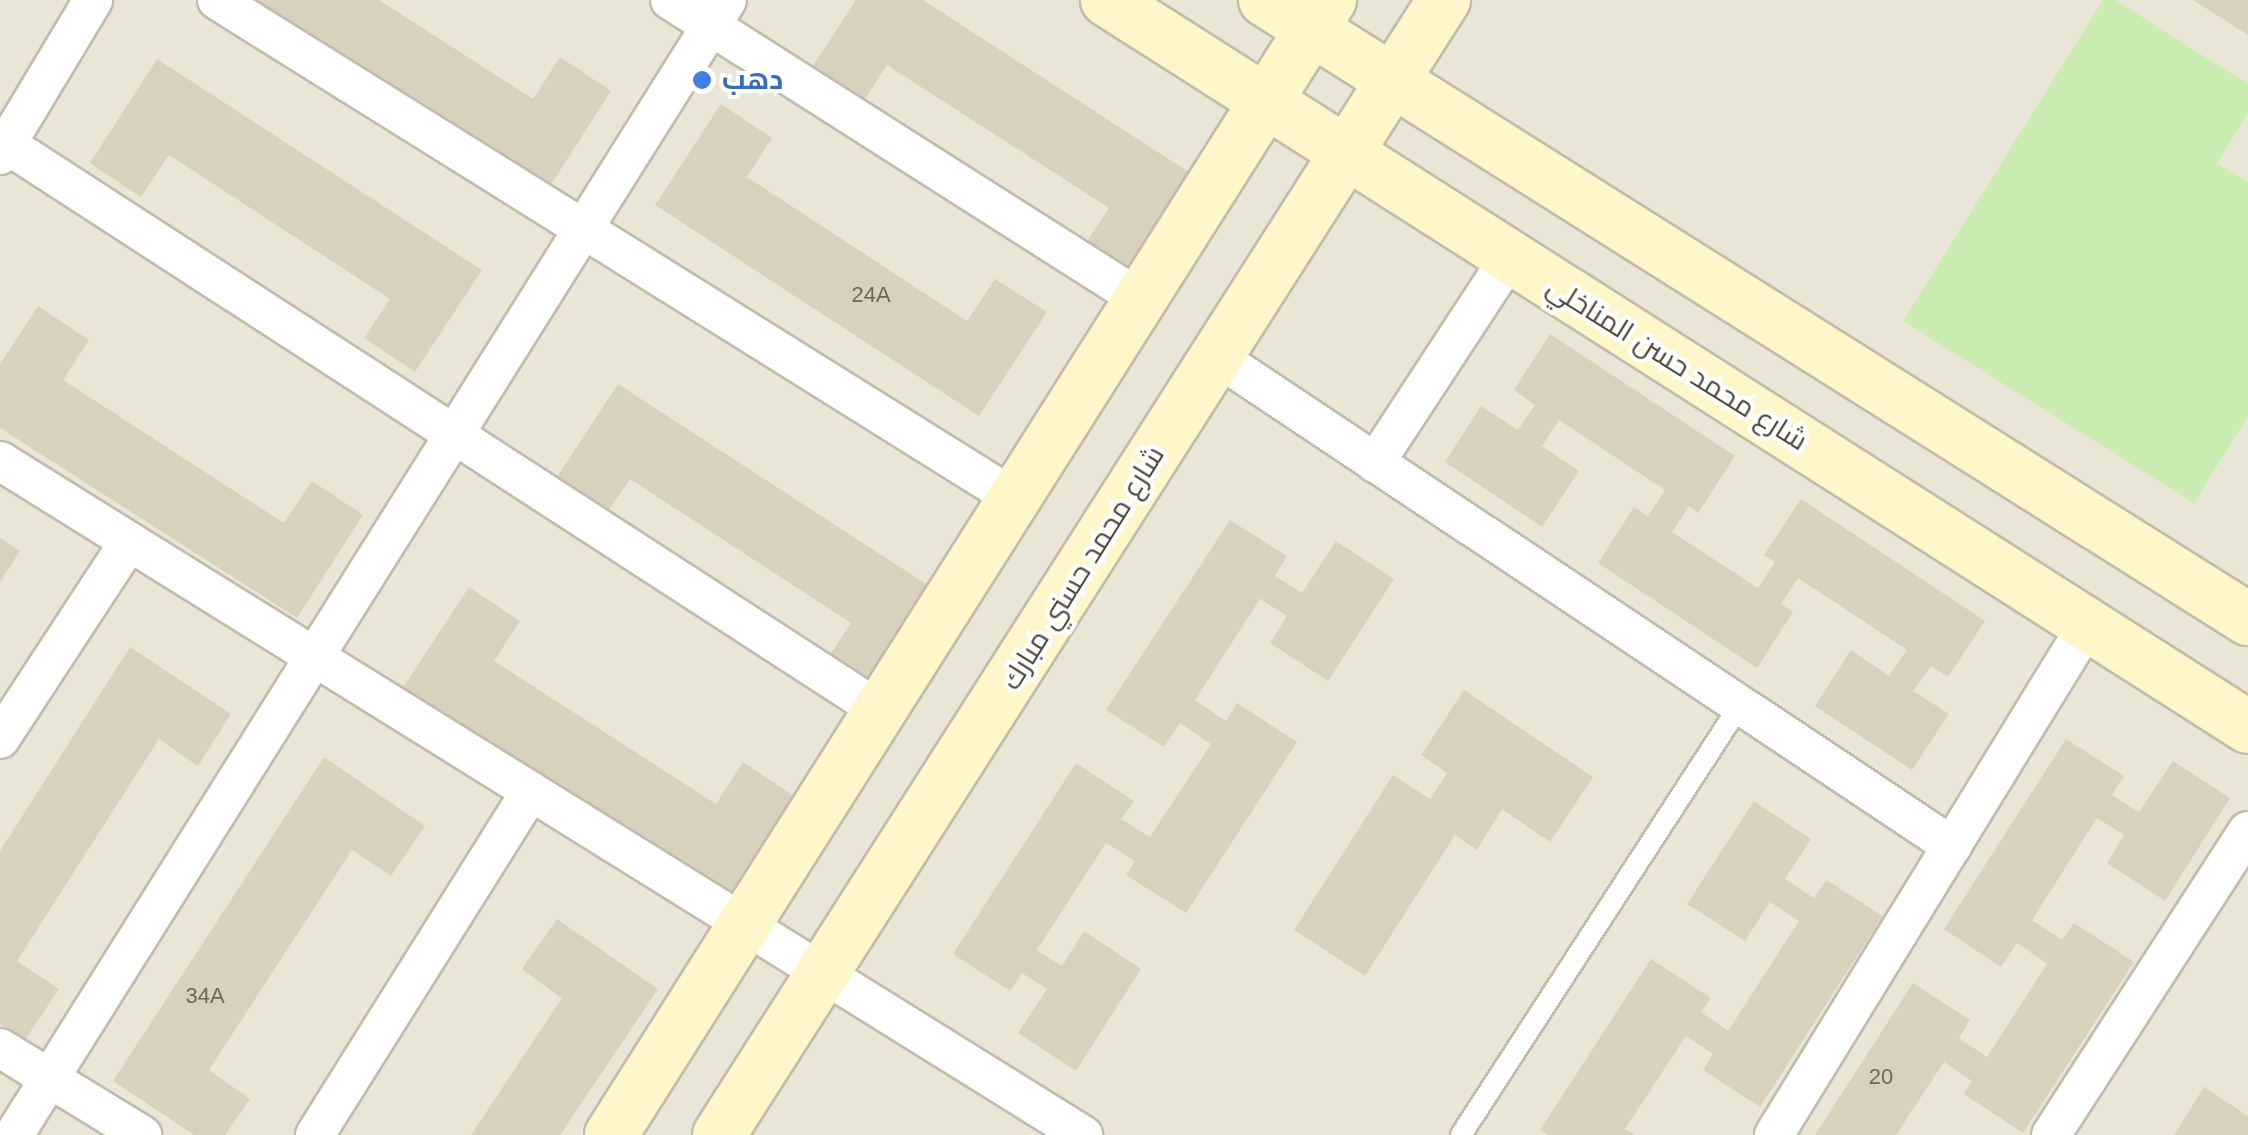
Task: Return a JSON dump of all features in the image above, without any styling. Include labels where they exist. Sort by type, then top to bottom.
[{"type":"street","points":[[93,0],[2,146],[878,710]]},
{"type":"street","points":[[217,0],[1014,498]]},
{"type":"street","points":[[670,0],[719,13],[1140,299]]},
{"type":"street","name":"شارع محمد حسن المناخلي","points":[[1106,0],[2248,727]]},
{"type":"street","points":[[1265,0],[1321,15],[1393,80],[2248,619]]},
{"type":"street","name":"شارع محمد حسني مبارك","points":[[718,1135],[825,974],[1444,0]]},
{"type":"street","points":[[14,1135],[719,13]]},
{"type":"street","points":[[611,1135],[1321,15]]},
{"type":"street","points":[[1375,462],[1510,257]]},
{"type":"street","points":[[1217,357],[1952,846]]},
{"type":"street","points":[[0,461],[825,974],[1041,1124],[1083,1135]]},
{"type":"street","points":[[0,739],[129,542]]},
{"type":"street","points":[[1774,1135],[2088,624]]},
{"type":"street","points":[[316,1135],[531,791]]},
{"type":"street","points":[[2051,1135],[2248,831]]},
{"type":"street","points":[[0,1048],[142,1135]]},
{"type":"lane","points":[[1461,1135],[1740,705]]},
{"type":"shaded area","points":[[0,0],[2248,0],[2248,1135],[0,1135]]},
{"type":"green space","points":[[2103,0],[2115,0],[2248,84],[2248,113],[2217,163],[2248,182],[2248,416],[2194,503],[1903,321]]},
{"type":"building","points":[[242,0],[379,0],[533,99],[560,57],[611,91],[545,194]]},
{"type":"building","points":[[856,0],[923,0],[1201,180],[1134,282],[1083,247],[1109,208],[887,65],[860,107],[809,72]]},
{"type":"building","points":[[2193,0],[2248,0],[2248,35]]},
{"type":"building","points":[[157,59],[482,270],[415,372],[364,338],[390,299],[169,155],[141,197],[90,163]]},
{"type":"building","points":[[721,104],[772,138],[747,177],[967,321],[995,279],[1047,312],[979,416],[655,205]]},
{"type":"building","points":[[38,306],[89,340],[63,380],[284,523],[312,481],[363,515],[297,618],[0,428],[0,364]]},
{"type":"building","points":[[1550,334],[1735,456],[1698,513],[1689,506],[1672,532],[1758,588],[1775,562],[1764,555],[1801,499],[1985,621],[1948,677],[1931,666],[1913,691],[1949,714],[1912,770],[1815,706],[1851,650],[1889,676],[1907,650],[1798,578],[1781,604],[1793,612],[1757,668],[1598,563],[1634,507],[1648,516],[1665,490],[1559,420],[1542,446],[1579,471],[1542,527],[1445,462],[1481,406],[1518,430],[1535,405],[1514,390]]},
{"type":"building","points":[[618,384],[943,595],[876,696],[825,662],[851,623],[630,479],[602,520],[551,486]]},
{"type":"building","points":[[1230,520],[1287,556],[1275,576],[1302,593],[1336,541],[1394,579],[1328,681],[1270,643],[1287,616],[1260,599],[1195,700],[1226,721],[1237,703],[1297,742],[1186,913],[1126,875],[1135,861],[1106,843],[1037,950],[1062,966],[1084,931],[1141,969],[1076,1071],[1018,1033],[1047,989],[1022,973],[1010,991],[953,954],[1076,763],[1134,801],[1121,819],[1150,837],[1211,744],[1180,723],[1164,747],[1106,710]]},
{"type":"building","points":[[0,538],[20,551],[0,582]]},
{"type":"building","points":[[469,587],[520,621],[494,661],[716,804],[743,762],[794,796],[728,899],[402,689]]},
{"type":"building","points":[[130,647],[231,714],[198,766],[159,739],[17,961],[59,989],[25,1040],[0,1024],[0,851]]},
{"type":"building","points":[[1464,690],[1593,777],[1550,842],[1502,809],[1477,850],[1455,835],[1365,976],[1294,930],[1393,775],[1430,799],[1447,773],[1421,755]]},
{"type":"building","points":[[2066,739],[2124,776],[2112,795],[2139,812],[2173,761],[2230,798],[2165,901],[2107,863],[2124,835],[2097,818],[2032,920],[2062,940],[2074,923],[2134,962],[2023,1133],[1964,1094],[1972,1081],[1944,1062],[1896,1135],[1815,1135],[1913,983],[1970,1020],[1959,1038],[1987,1057],[2047,964],[2017,943],[2001,967],[1944,929]]},
{"type":"building","points":[[324,757],[425,826],[391,876],[352,850],[209,1070],[250,1099],[225,1135],[194,1135],[113,1081]]},
{"type":"building","points":[[1754,801],[1811,839],[1785,879],[1814,898],[1826,880],[1883,916],[1760,1107],[1703,1070],[1713,1054],[1686,1036],[1625,1129],[1635,1135],[1549,1135],[1540,1130],[1651,959],[1711,998],[1701,1012],[1728,1031],[1799,921],[1770,902],[1745,941],[1687,904]]},
{"type":"building","points":[[557,919],[658,989],[560,1135],[471,1135],[562,998],[522,969]]},
{"type":"building","points":[[2204,1087],[2248,1116],[2248,1135],[2174,1135]]},
{"type":"place","name":"دهب","points":[[702,80]]}]
